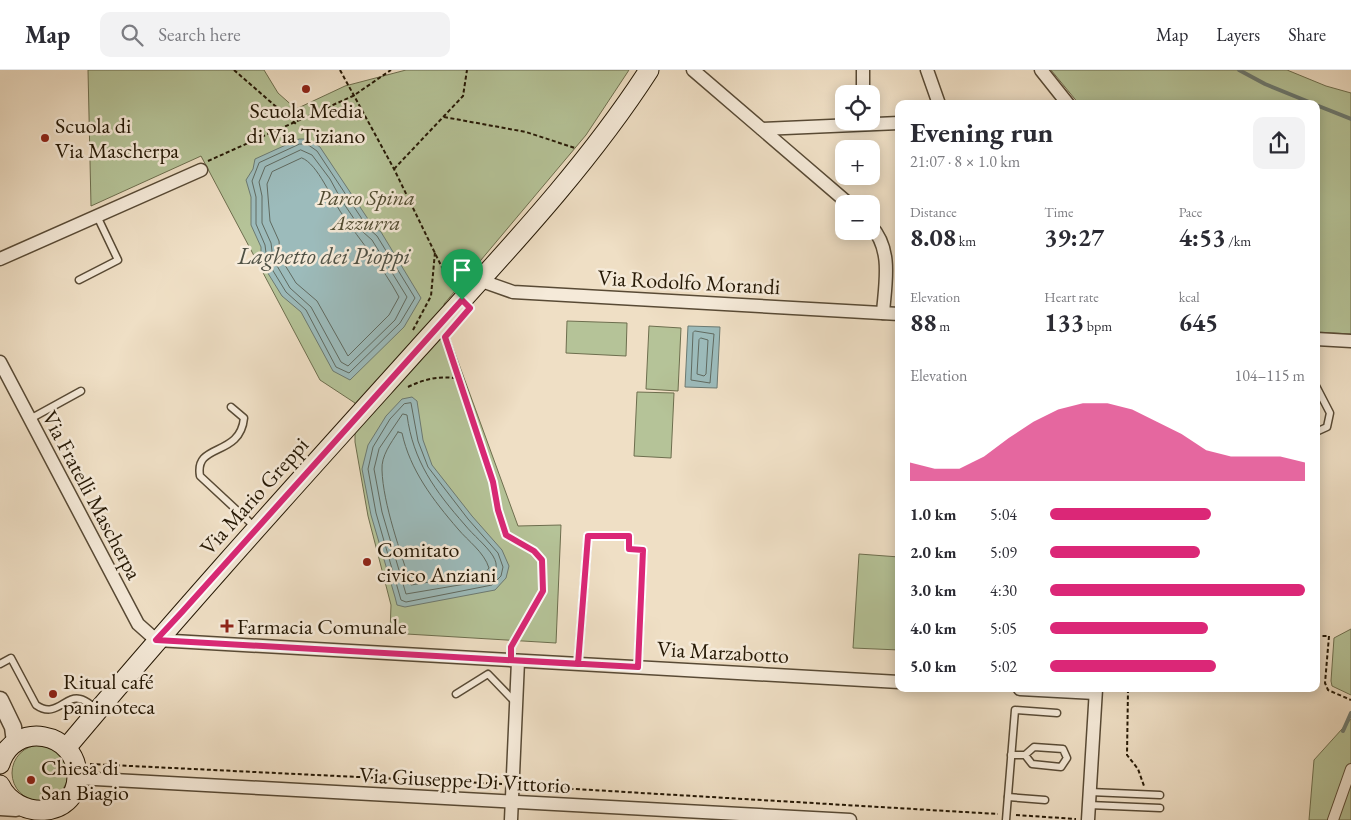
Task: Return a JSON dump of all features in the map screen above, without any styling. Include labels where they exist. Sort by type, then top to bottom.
[{"type":"main road","name":"Via Mario Greppi","points":[[67,747],[156,640],[462,300],[588,155],[624,109],[649,70]]},
{"type":"main road","points":[[0,764],[4,754],[15,742],[32,735],[51,737],[67,747],[77,773],[76,787],[59,814],[33,814],[8,807],[0,785]]},
{"type":"street","points":[[693,70],[839,195]]},
{"type":"street","points":[[863,70],[863,85]]},
{"type":"street","points":[[927,70],[938,100]]},
{"type":"street","points":[[1041,70],[1065,100]]},
{"type":"street","points":[[880,123],[895,123]]},
{"type":"street","points":[[762,129],[835,125]]},
{"type":"street","points":[[0,259],[201,170]]},
{"type":"street","points":[[880,237],[885,251],[883,313]]},
{"type":"street","name":"Via Rodolfo Morandi","points":[[479,280],[513,292],[895,314]]},
{"type":"street","points":[[1320,339],[1351,341]]},
{"type":"street","name":"Via Fratelli Mascherpa","points":[[0,362],[138,624],[156,640]]},
{"type":"street","name":"Via Marzabotto","points":[[156,640],[895,682]]},
{"type":"street","points":[[510,820],[516,703],[515,661]]},
{"type":"street","points":[[1088,820],[1096,692]]},
{"type":"street","points":[[4,706],[19,728],[32,735]]},
{"type":"street","points":[[4,706],[13,727],[15,742]]},
{"type":"street","points":[[1333,820],[1351,769]]},
{"type":"street","name":"Via Giuseppe Di Vittorio","points":[[77,773],[512,802],[850,820]]},
{"type":"lane","points":[[79,280],[118,260],[97,216]]},
{"type":"lane","points":[[30,419],[81,391]]},
{"type":"lane","points":[[1320,394],[1330,413],[1326,427],[1320,430]]},
{"type":"lane","points":[[231,407],[244,418],[243,427],[234,442],[210,452],[202,459],[199,468],[200,476],[256,529]]},
{"type":"lane","points":[[578,664],[588,536],[629,536],[629,549],[643,550],[638,667]]},
{"type":"lane","points":[[0,664],[11,658],[36,705],[40,708],[51,709],[75,699],[82,699],[98,710]]},
{"type":"lane","points":[[456,694],[488,674],[516,703]]},
{"type":"lane","points":[[1006,817],[1014,710],[1057,713]]},
{"type":"lane","points":[[1011,755],[1025,755],[1034,747],[1063,749],[1067,758],[1061,766],[1032,764],[1025,755]]},
{"type":"lane","points":[[1089,798],[1160,795]]},
{"type":"lane","points":[[1008,797],[1045,800]]},
{"type":"lane","points":[[1089,798],[1160,808]]},
{"type":"path","points":[[234,70],[296,124]]},
{"type":"path","points":[[340,70],[394,169],[435,251],[447,282],[462,300]]},
{"type":"path","points":[[201,170],[200,164],[296,124],[354,96],[390,70]]},
{"type":"path","points":[[394,169],[463,96],[467,70]]},
{"type":"path","points":[[444,117],[526,132],[574,148],[588,155]]},
{"type":"path","points":[[410,334],[431,296],[435,251]]},
{"type":"path","points":[[445,337],[493,482],[498,510],[506,535],[534,551],[542,560],[543,591],[511,647],[515,661]]},
{"type":"path","points":[[408,387],[421,380],[446,376],[459,379]]},
{"type":"path","points":[[1320,636],[1328,636],[1325,683],[1328,690],[1350,700]]},
{"type":"path","points":[[1128,692],[1127,754],[1138,769],[1146,795]]},
{"type":"path","points":[[77,773],[90,764],[512,785],[1006,817],[1088,820]]},
{"type":"green space","name":"Parco Spina Azzurra","points":[[88,70],[264,70],[278,93],[296,109],[345,86],[406,70],[629,70],[586,135],[444,304],[448,334],[518,526],[561,525],[556,643],[390,633],[391,605],[368,516],[355,442],[355,403],[320,380],[201,156],[91,206]]},
{"type":"green space","points":[[1051,70],[1287,70],[1326,86],[1351,93],[1351,334],[1320,332],[1320,100],[1076,100]]},
{"type":"green space","points":[[567,321],[627,323],[626,356],[566,353]]},
{"type":"green space","points":[[649,326],[681,328],[678,391],[646,389]]},
{"type":"green space","points":[[637,392],[674,393],[671,458],[634,456]]},
{"type":"green space","points":[[859,554],[895,557],[895,650],[853,648]]},
{"type":"green space","points":[[1351,629],[1351,695],[1332,686],[1331,681],[1334,638]]},
{"type":"green space","points":[[1351,719],[1351,820],[1309,820],[1314,760]]},
{"type":"green space","points":[[40,745],[60,753],[68,773],[60,793],[40,801],[20,793],[12,773],[20,753]]},
{"type":"water","name":"Laghetto dei Pioppi","points":[[299,139],[308,139],[320,147],[372,225],[381,232],[421,298],[404,327],[350,380],[333,371],[301,312],[282,296],[261,262],[261,247],[251,225],[251,197],[246,180],[253,169],[255,159]]},
{"type":"water","points":[[688,326],[720,327],[717,388],[685,387]]},
{"type":"water","points":[[412,397],[417,401],[423,440],[432,465],[472,516],[502,550],[509,566],[506,578],[495,590],[405,607],[397,605],[371,515],[362,469],[368,445],[386,416],[402,399]]},
{"type":"waterway","points":[[1239,70],[1265,84],[1304,100]]},
{"type":"waterway","points":[[1320,107],[1351,119]]},
{"type":"waterway","points":[[1343,731],[1351,713]]},
{"type":"place","name":"Scuola Media di Via Tiziano","points":[[306,89]]},
{"type":"place","name":"Scuola di Via Mascherpa","points":[[45,138]]},
{"type":"place","name":"Comitato civico Anziani","points":[[367,562]]},
{"type":"place","name":"Farmacia Comunale","points":[[227,626]]},
{"type":"place","name":"Ritual café paninoteca","points":[[53,694]]},
{"type":"place","name":"Chiesa di San Biagio","points":[[31,780]]},
{"type":"route","points":[[462,300],[182,612],[156,640],[578,664],[588,536],[629,536],[629,549],[643,550],[638,667],[578,664],[511,660],[511,647],[543,591],[542,560],[534,551],[506,535],[498,510],[493,482],[445,337],[470,308],[462,300]]}]
